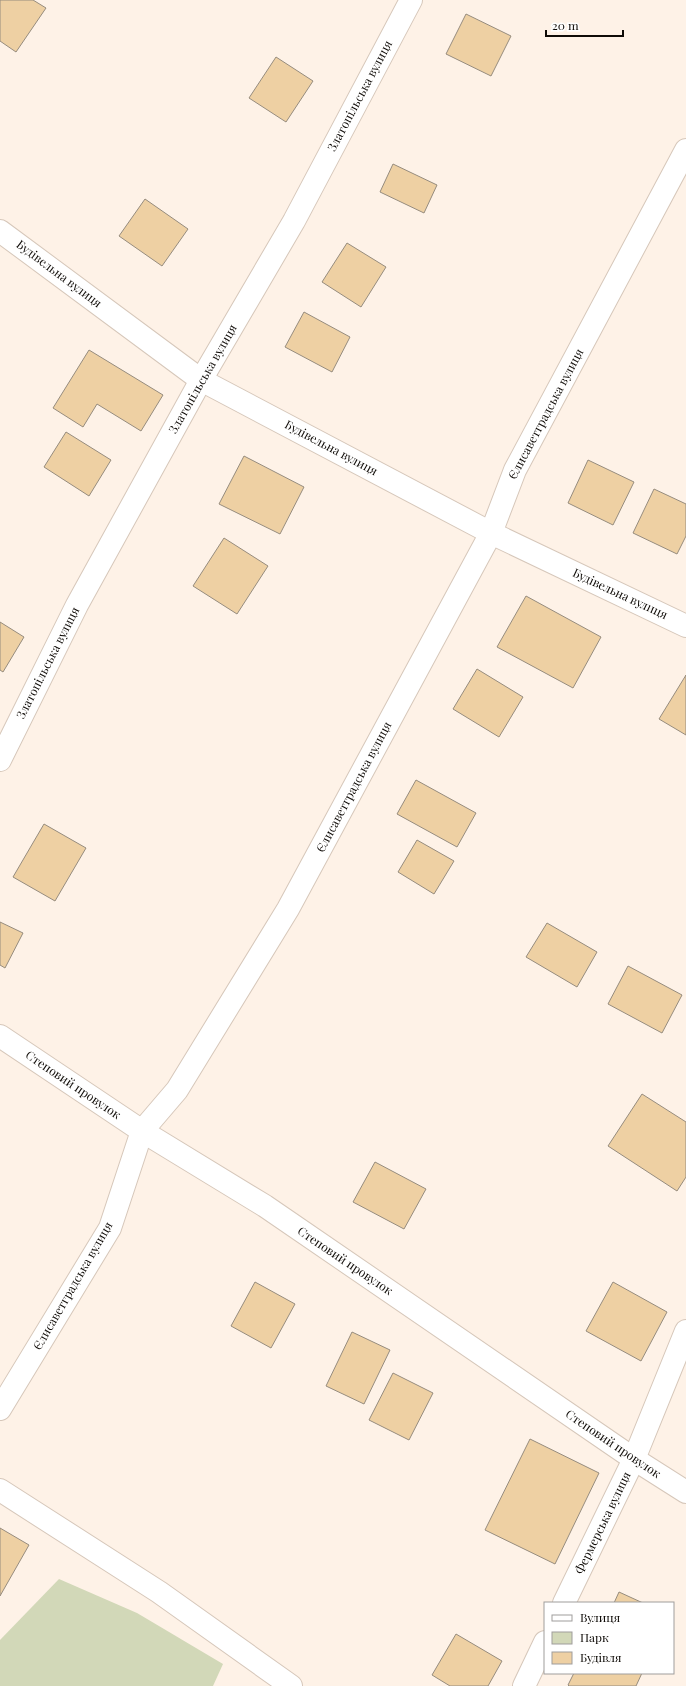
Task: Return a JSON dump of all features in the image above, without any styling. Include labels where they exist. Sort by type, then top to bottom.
[{"type":"street","name":"Златопільська вулиця","points":[[0,760],[77,605],[201,380],[294,221],[411,0]]},
{"type":"street","name":"Єлисаветградська вулиця","points":[[0,1409],[110,1228],[142,1131],[177,1090],[288,910],[491,533],[514,470],[686,150]]},
{"type":"street","name":"Будівельна вулиця","points":[[0,231],[201,380],[491,533],[686,626]]},
{"type":"street","name":"Степовий провулок","points":[[0,1036],[142,1131],[265,1206],[634,1459],[686,1492]]},
{"type":"street","name":"Фермерська вулиця","points":[[564,1602],[634,1459],[686,1331]]},
{"type":"street","points":[[0,1490],[159,1592],[291,1686]]},
{"type":"street","points":[[524,1686],[544,1644]]},
{"type":"green space","points":[[59,1579],[137,1613],[223,1664],[213,1686],[0,1686],[0,1640]]},
{"type":"building","points":[[0,0],[33,0],[46,8],[16,52],[0,41]]},
{"type":"building","points":[[466,14],[511,36],[491,76],[446,54]]},
{"type":"building","points":[[276,57],[313,81],[286,122],[249,98]]},
{"type":"building","points":[[393,164],[437,185],[424,213],[380,192]]},
{"type":"building","points":[[145,199],[188,229],[162,266],[119,236]]},
{"type":"building","points":[[347,243],[386,267],[361,307],[322,282]]},
{"type":"building","points":[[304,312],[350,337],[332,372],[285,347]]},
{"type":"building","points":[[89,350],[163,395],[141,431],[97,404],[83,427],[53,408]]},
{"type":"building","points":[[66,432],[111,460],[89,496],[44,467]]},
{"type":"building","points":[[244,456],[304,487],[280,534],[219,504]]},
{"type":"building","points":[[588,460],[634,482],[613,525],[568,503]]},
{"type":"building","points":[[654,489],[686,504],[686,536],[677,554],[633,533]]},
{"type":"building","points":[[224,538],[268,566],[237,614],[193,586]]},
{"type":"building","points":[[526,596],[601,637],[573,688],[497,647]]},
{"type":"building","points":[[0,622],[24,637],[3,672],[0,670]]},
{"type":"building","points":[[477,669],[523,697],[499,737],[453,709]]},
{"type":"building","points":[[686,675],[686,735],[659,719]]},
{"type":"building","points":[[416,780],[476,813],[457,847],[397,814]]},
{"type":"building","points":[[44,824],[86,848],[55,901],[13,877]]},
{"type":"building","points":[[417,840],[454,861],[434,894],[398,872]]},
{"type":"building","points":[[0,922],[23,933],[5,968],[0,965]]},
{"type":"building","points":[[547,923],[597,952],[577,987],[526,957]]},
{"type":"building","points":[[628,966],[682,995],[662,1033],[608,1004]]},
{"type":"building","points":[[642,1094],[686,1122],[686,1177],[677,1191],[608,1146]]},
{"type":"building","points":[[375,1162],[426,1189],[404,1229],[353,1202]]},
{"type":"building","points":[[255,1282],[295,1304],[271,1348],[231,1326]]},
{"type":"building","points":[[613,1282],[667,1312],[641,1361],[586,1331]]},
{"type":"building","points":[[352,1332],[390,1350],[364,1404],[326,1386]]},
{"type":"building","points":[[393,1373],[433,1393],[409,1440],[369,1420]]},
{"type":"building","points":[[530,1439],[599,1473],[555,1564],[485,1530]]},
{"type":"building","points":[[0,1528],[29,1545],[0,1596]]},
{"type":"building","points":[[619,1592],[641,1602],[614,1602]]},
{"type":"building","points":[[456,1634],[502,1661],[488,1686],[450,1686],[432,1675]]},
{"type":"building","points":[[574,1674],[642,1674],[636,1686],[568,1685]]}]
